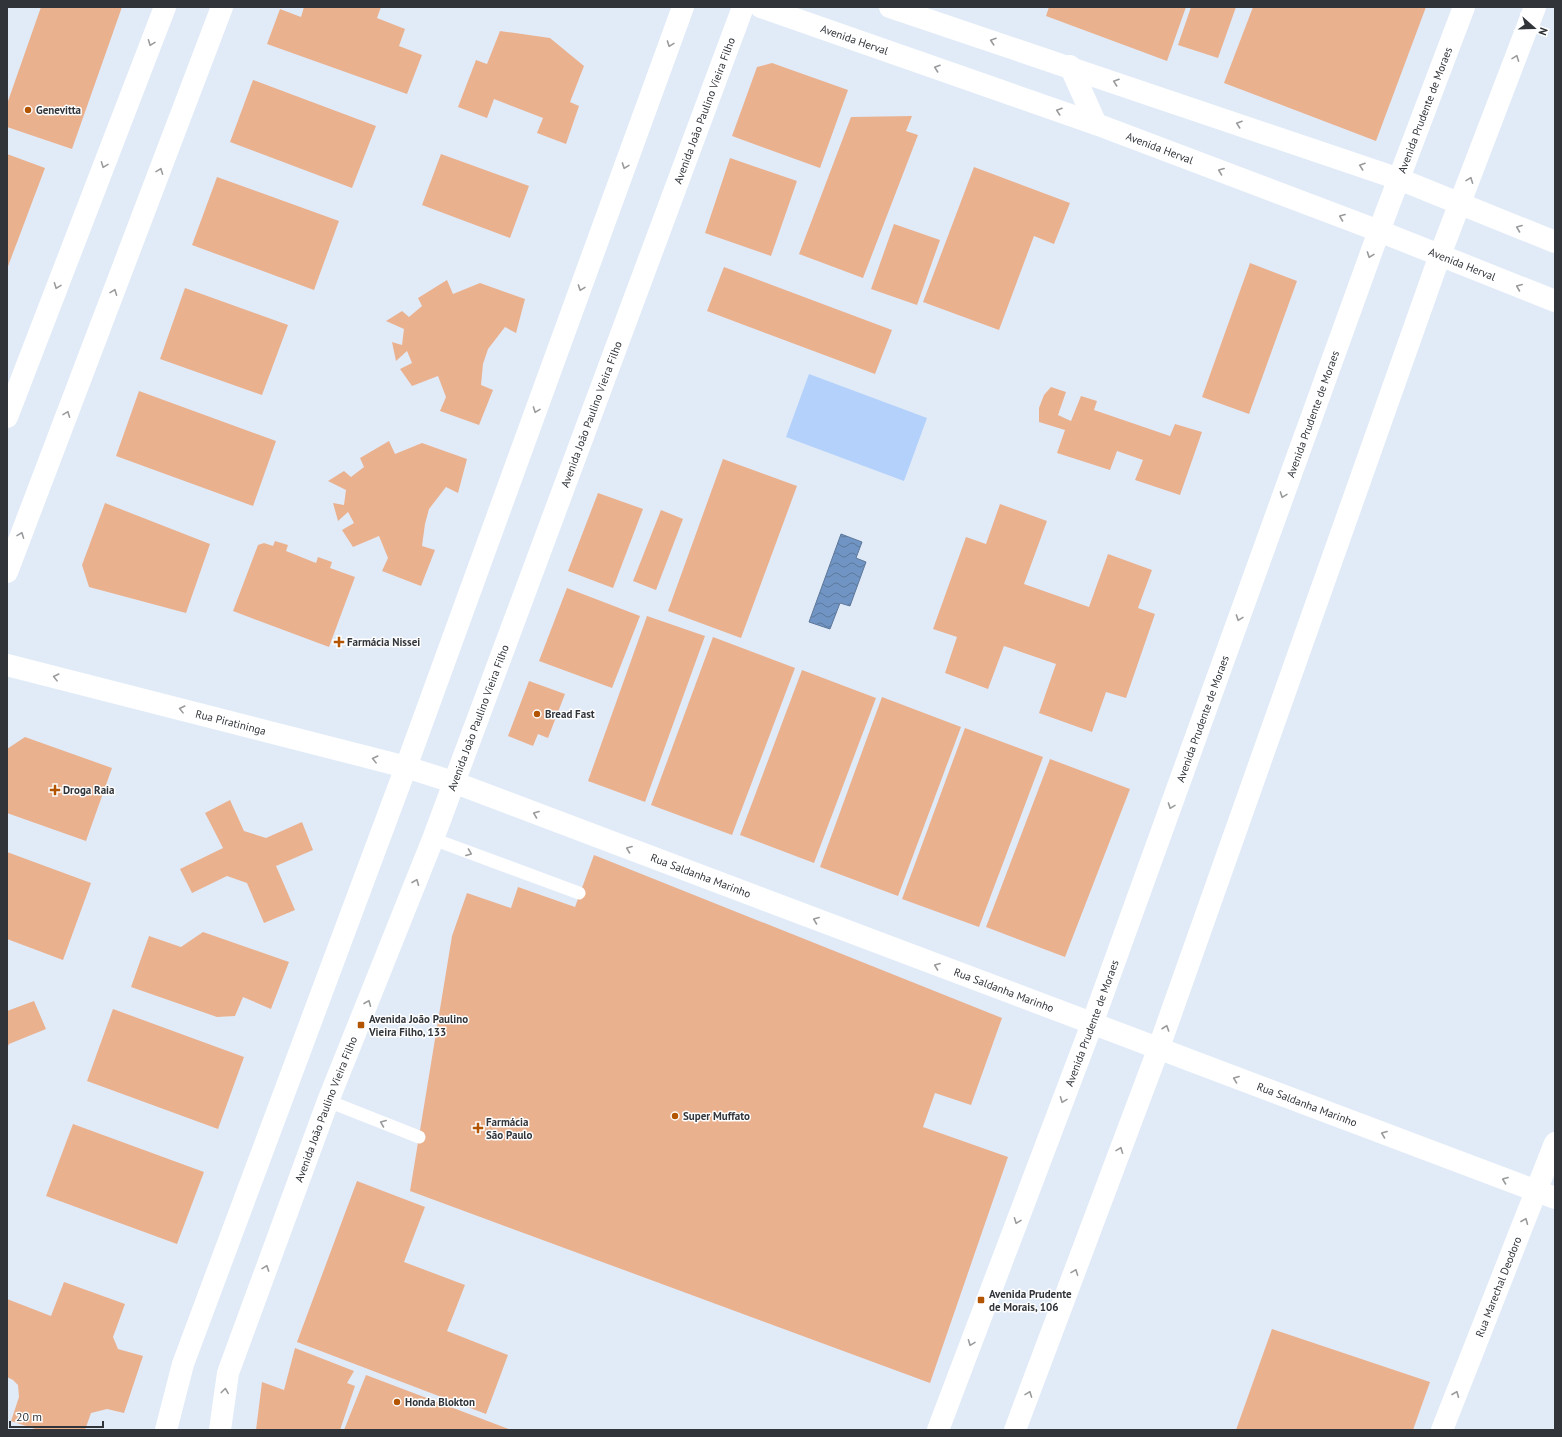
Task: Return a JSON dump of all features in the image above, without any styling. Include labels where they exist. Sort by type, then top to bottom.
[{"type":"main road","points":[[7,417],[165,7]]},
{"type":"main road","points":[[7,572],[222,7]]},
{"type":"main road","points":[[166,1430],[186,1357],[406,767],[683,7]]},
{"type":"main road","name":"Avenida João Paulino Vieira Filho","points":[[220,1430],[228,1373],[328,1101],[433,839],[743,7]]},
{"type":"main road","name":"Avenida Herval","points":[[761,7],[1096,124],[1379,231],[1555,301]]},
{"type":"main road","points":[[890,7],[1070,66],[1399,179],[1460,205],[1555,242]]},
{"type":"main road","name":"Avenida Prudente de Moraes","points":[[938,1430],[1092,1024],[1379,231],[1464,7]]},
{"type":"main road","points":[[1015,1430],[1158,1050],[1440,255],[1535,7]]},
{"type":"main road","points":[[1070,66],[1096,124]]},
{"type":"main road","name":"Rua Piratininga","points":[[7,665],[406,767],[453,782]]},
{"type":"main road","name":"Rua Saldanha Marinho","points":[[453,782],[1158,1050],[1546,1195]]},
{"type":"main road","name":"Rua Marechal Deodoro","points":[[1442,1430],[1546,1195],[1555,1143]]},
{"type":"lane","points":[[433,839],[579,893]]},
{"type":"lane","points":[[328,1101],[419,1137]]},
{"type":"shaded area","points":[[809,374],[927,418],[904,481],[786,437]]},
{"type":"water","points":[[841,534],[862,542],[856,558],[866,562],[850,606],[840,603],[830,629],[809,622]]},
{"type":"building","points":[[41,7],[122,7],[72,149],[7,127],[7,104]]},
{"type":"building","points":[[304,7],[381,7],[377,18],[405,29],[399,46],[422,55],[407,94],[267,44],[280,9],[301,17]]},
{"type":"building","points":[[1049,7],[1186,7],[1167,61],[1046,16]]},
{"type":"building","points":[[1191,7],[1236,7],[1218,58],[1178,45]]},
{"type":"building","points":[[1253,7],[1426,7],[1376,141],[1224,83]]},
{"type":"building","points":[[500,31],[550,38],[584,66],[570,102],[579,106],[566,144],[537,133],[543,118],[494,99],[487,118],[458,107],[476,60],[487,64]]},
{"type":"building","points":[[772,63],[848,90],[820,168],[732,136],[757,67]]},
{"type":"building","points":[[253,80],[376,126],[352,188],[230,142]]},
{"type":"building","points":[[912,116],[906,131],[918,135],[863,278],[799,254],[851,117]]},
{"type":"building","points":[[7,154],[45,168],[7,269]]},
{"type":"building","points":[[441,154],[529,186],[510,238],[422,205]]},
{"type":"building","points":[[730,158],[797,181],[771,256],[705,233]]},
{"type":"building","points":[[974,167],[1070,203],[1054,244],[1034,236],[999,330],[923,302]]},
{"type":"building","points":[[217,177],[339,221],[314,290],[192,245]]},
{"type":"building","points":[[894,224],[940,240],[917,305],[871,289]]},
{"type":"building","points":[[1250,263],[1297,281],[1249,414],[1202,397]]},
{"type":"building","points":[[724,267],[892,330],[875,374],[707,311]]},
{"type":"building","points":[[447,280],[453,294],[480,283],[525,299],[516,333],[505,327],[488,349],[483,364],[481,385],[493,390],[479,425],[440,411],[446,397],[438,376],[412,386],[400,369],[412,363],[407,351],[396,361],[392,342],[402,345],[404,329],[386,321],[402,311],[409,317],[422,306],[418,298]]},
{"type":"building","points":[[185,288],[288,325],[262,395],[160,359]]},
{"type":"building","points":[[1051,387],[1066,392],[1058,415],[1071,421],[1081,396],[1097,401],[1094,410],[1170,436],[1175,424],[1202,432],[1180,495],[1135,480],[1143,460],[1117,451],[1110,470],[1057,453],[1065,430],[1039,422],[1039,408],[1044,395]]},
{"type":"building","points":[[139,391],[276,441],[253,506],[116,456]]},
{"type":"building","points":[[389,441],[395,454],[422,443],[467,459],[458,493],[446,487],[429,509],[422,546],[435,550],[421,586],[382,571],[388,558],[379,536],[353,547],[342,530],[354,523],[348,512],[338,521],[333,503],[344,505],[346,490],[328,481],[344,471],[351,477],[364,467],[360,458]]},
{"type":"building","points":[[723,459],[797,486],[741,638],[668,611]]},
{"type":"building","points":[[598,493],[643,509],[613,588],[568,571]]},
{"type":"building","points":[[105,503],[210,544],[186,613],[89,587],[82,565]]},
{"type":"building","points":[[1000,504],[1047,521],[1024,584],[1089,607],[1108,554],[1152,570],[1138,608],[1155,614],[1126,698],[1106,692],[1092,732],[1039,713],[1056,664],[1004,646],[988,689],[945,673],[957,637],[933,629],[966,537],[986,544]]},
{"type":"building","points":[[661,510],[683,519],[656,590],[633,581]]},
{"type":"building","points":[[275,541],[288,545],[286,551],[316,563],[318,557],[332,562],[330,568],[355,577],[329,647],[233,611],[258,545],[264,543],[273,546]]},
{"type":"building","points":[[567,588],[640,616],[612,688],[539,661]]},
{"type":"building","points":[[647,616],[705,636],[645,802],[588,781]]},
{"type":"building","points":[[713,637],[795,668],[732,835],[651,805]]},
{"type":"building","points":[[802,670],[876,698],[814,863],[740,835]]},
{"type":"building","name":"Bread Fast","points":[[529,681],[565,694],[548,738],[538,734],[533,746],[508,736]]},
{"type":"building","points":[[882,697],[961,727],[898,896],[820,867]]},
{"type":"building","points":[[965,728],[1043,757],[979,927],[902,899]]},
{"type":"building","name":"Droga Raia","points":[[25,737],[112,768],[86,841],[7,813],[7,749]]},
{"type":"building","points":[[1050,759],[1130,789],[1065,957],[986,927]]},
{"type":"building","points":[[230,800],[244,831],[266,838],[302,822],[313,850],[276,866],[295,910],[264,923],[247,883],[227,876],[192,893],[180,869],[223,848],[205,813]]},
{"type":"building","points":[[7,852],[91,883],[63,960],[7,939]]},
{"type":"building","name":"Super Muffato","points":[[594,855],[1002,1018],[971,1105],[935,1093],[923,1127],[1008,1157],[930,1383],[410,1191],[452,936],[467,893],[511,908],[518,887],[575,907]]},
{"type":"building","points":[[203,932],[289,962],[271,1009],[243,997],[235,1016],[217,1017],[131,987],[149,936],[181,947]]},
{"type":"building","points":[[34,1001],[46,1029],[9,1044],[7,1048],[7,1011]]},
{"type":"building","points":[[113,1009],[244,1057],[218,1129],[87,1081]]},
{"type":"building","points":[[73,1124],[204,1172],[177,1244],[46,1196]]},
{"type":"building","points":[[357,1181],[425,1207],[404,1262],[465,1285],[447,1331],[508,1355],[486,1414],[297,1342]]},
{"type":"building","points":[[64,1282],[125,1304],[113,1337],[118,1349],[143,1356],[124,1413],[107,1409],[91,1413],[85,1430],[38,1430],[11,1421],[19,1397],[18,1385],[7,1377],[7,1299],[51,1316]]},
{"type":"building","points":[[1272,1329],[1430,1382],[1413,1430],[1236,1430]]},
{"type":"building","points":[[295,1348],[354,1371],[347,1383],[355,1386],[340,1430],[256,1430],[262,1382],[284,1390]]},
{"type":"building","name":"Honda Blokton","points":[[366,1375],[511,1430],[344,1430]]},
{"type":"place","name":"Genevitta","points":[[28,110]]},
{"type":"place","name":"Farmácia Nissei","points":[[339,642]]},
{"type":"place","name":"Bread Fast","points":[[537,714]]},
{"type":"place","name":"Droga Raia","points":[[55,790]]},
{"type":"place","name":"Avenida João Paulino Vieira Filho, 133","points":[[361,1025]]},
{"type":"place","name":"Super Muffato","points":[[675,1116]]},
{"type":"place","name":"Farmácia São Paulo","points":[[478,1128]]},
{"type":"place","name":"Avenida Prudente de Morais, 106","points":[[981,1300]]},
{"type":"place","name":"Honda Blokton","points":[[397,1402]]}]
